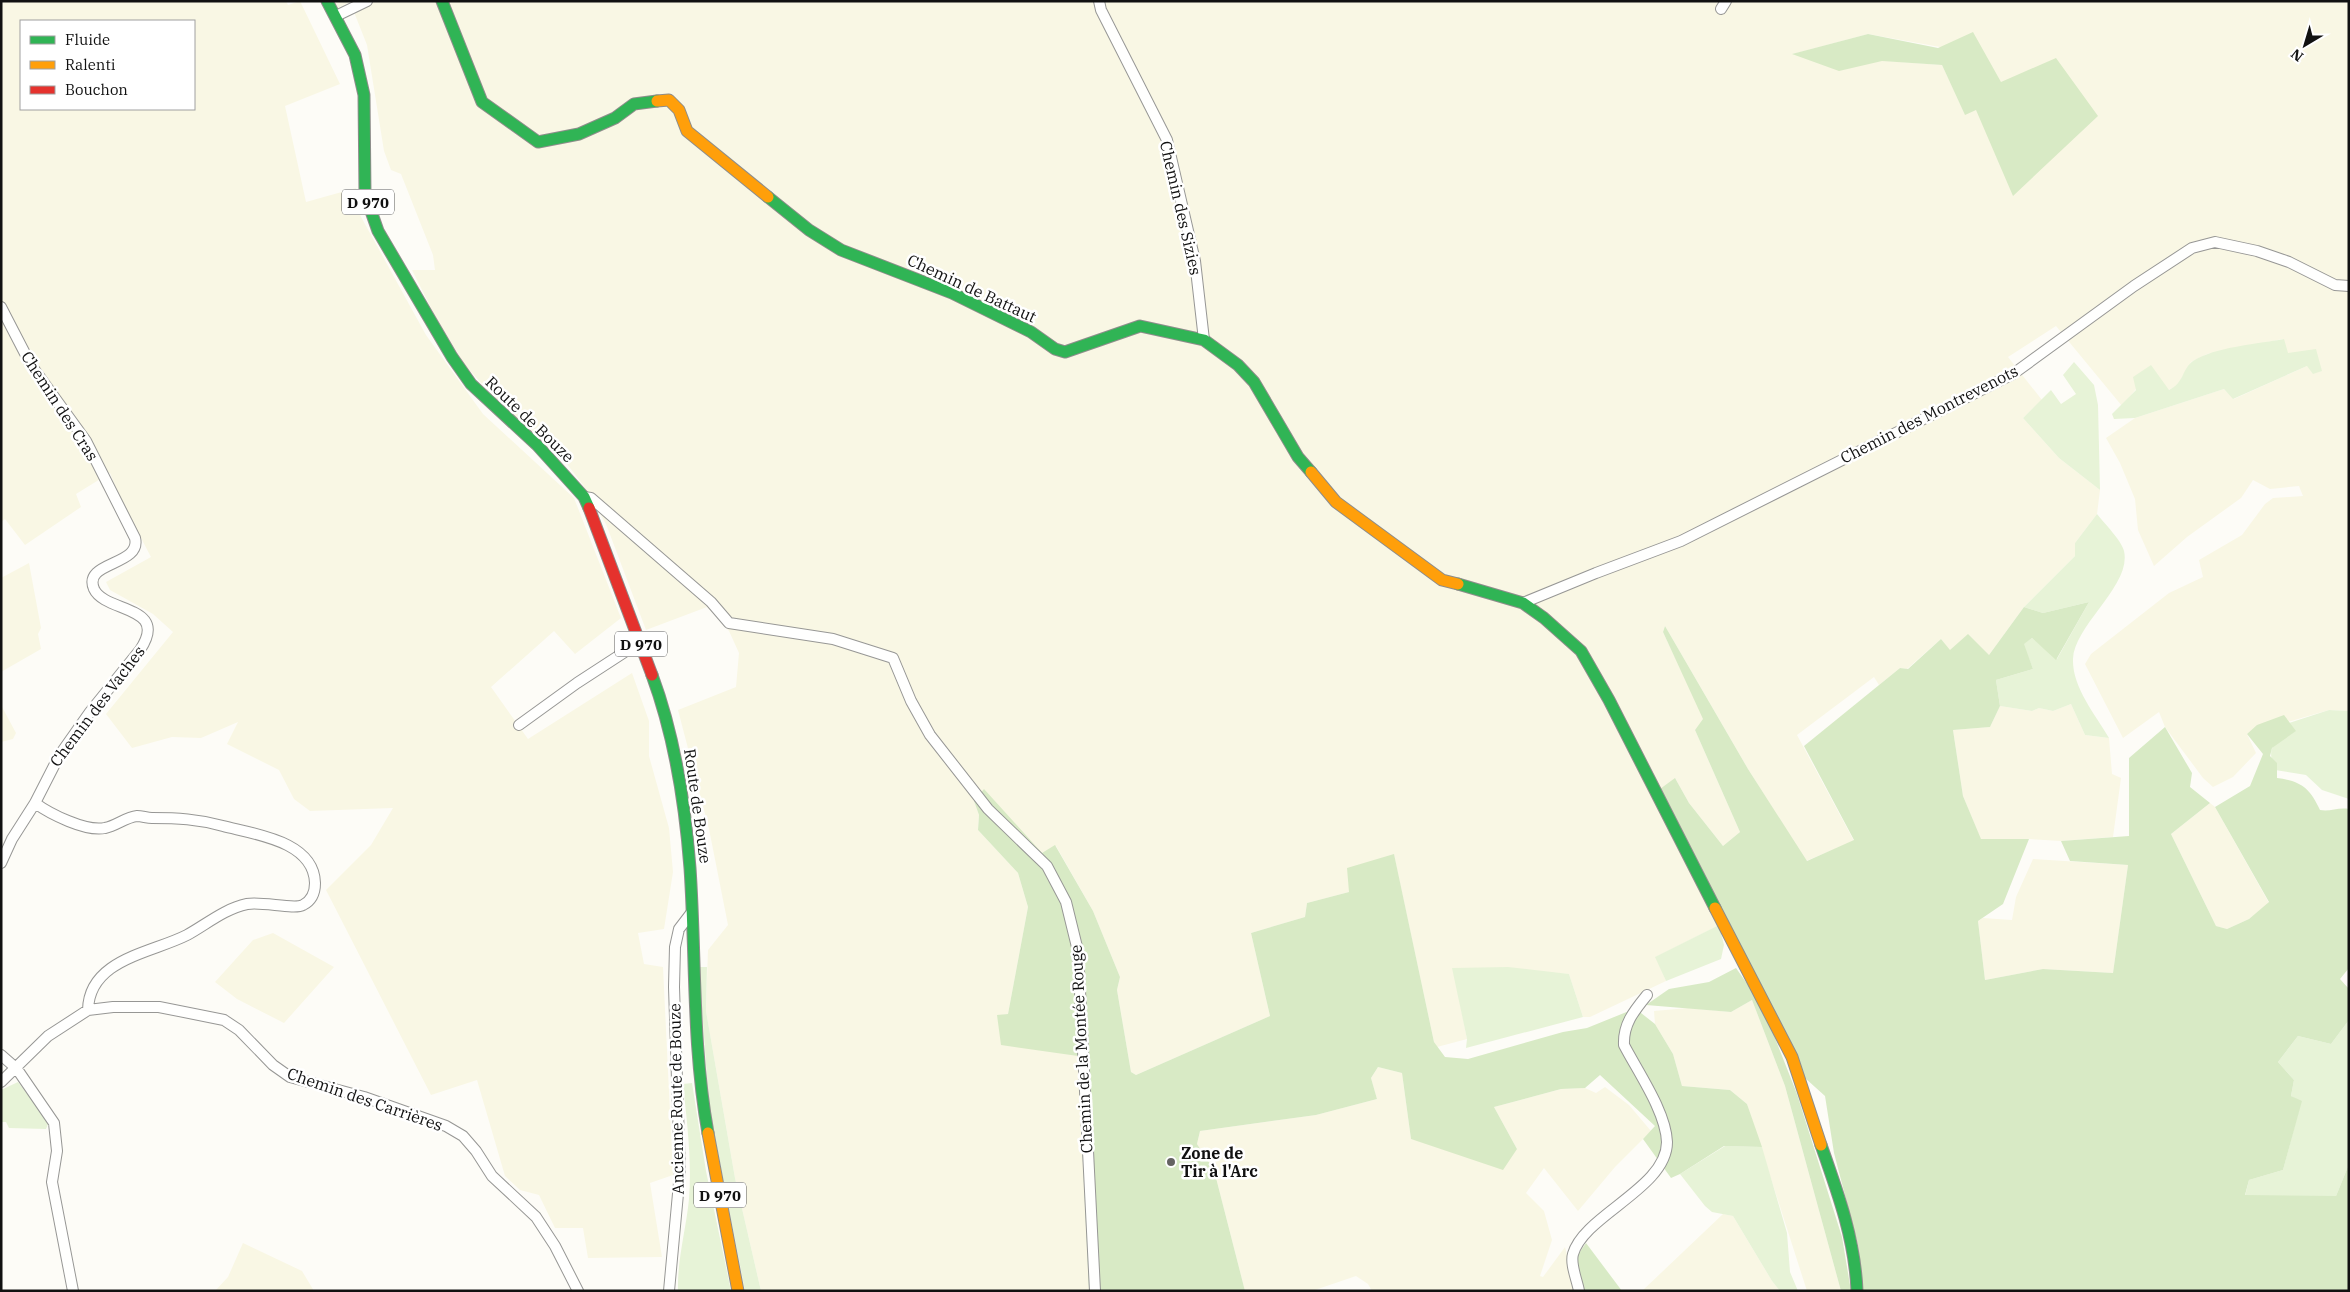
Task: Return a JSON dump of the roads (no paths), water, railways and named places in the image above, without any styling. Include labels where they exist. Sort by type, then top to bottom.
[{"type":"street","name":"D 970","points":[[327,1],[336,16]]},
{"type":"street","points":[[336,16],[367,1]]},
{"type":"street","name":"Chemin de Battaut","points":[[442,1],[482,102],[538,142],[580,134],[615,118],[634,104],[669,100],[679,110],[687,131],[809,230],[841,250],[925,281],[960,297],[1031,332],[1055,349],[1065,352],[1140,326],[1204,340],[1238,365],[1254,382],[1298,457],[1336,502],[1442,580],[1523,603],[1544,618],[1581,651],[1609,700],[1792,1057],[1842,1206],[1856,1262],[1857,1291]]},
{"type":"street","name":"Chemin des Sizies","points":[[1099,1],[1101,10],[1167,140],[1195,260],[1204,340]]},
{"type":"street","name":"Route de Bouze","points":[[336,16],[356,55],[364,95],[365,194],[378,231],[452,357],[471,384],[543,451],[584,497],[600,533],[656,686],[672,741],[684,806],[692,912],[694,1007],[702,1100],[738,1291]]},
{"type":"street","name":"Chemin des Montrevenots","points":[[1523,603],[1681,541],[2013,374],[2134,286],[2192,248],[2215,242],[2256,251],[2290,262],[2335,285],[2349,286]]},
{"type":"street","name":"Chemin des Cras","points":[[1,307],[31,365],[86,441],[135,538],[136,546],[132,553],[96,573],[93,581],[94,589],[101,596],[138,615],[145,622],[148,630]]},
{"type":"street","name":"Chemin de la Montée Rouge","points":[[584,497],[591,498],[710,602],[729,623],[832,639],[892,658],[910,701],[930,735],[988,809],[1047,866],[1066,902],[1078,951],[1096,1291]]},
{"type":"street","name":"Chemin des Vaches","points":[[1,861],[12,839],[35,803],[50,769],[90,712],[140,650],[146,641],[148,630]]},
{"type":"street","points":[[519,725],[640,642]]},
{"type":"street","points":[[1,1082],[48,1036],[88,1010],[90,998],[96,985],[105,974],[119,963],[151,948],[181,938],[238,906],[262,903],[299,906],[308,901],[314,893],[314,876],[307,860],[299,853],[262,836],[195,818],[136,816],[105,828],[93,829],[69,821],[35,803]]},
{"type":"street","name":"Ancienne Route de Bouze","points":[[669,1291],[680,1172],[674,987],[675,948],[679,929],[692,912]]},
{"type":"street","points":[[1580,1291],[1572,1255],[1576,1246],[1585,1233],[1621,1205],[1652,1174],[1664,1158],[1667,1143],[1664,1124],[1624,1045],[1624,1032],[1631,1014],[1647,995]]},
{"type":"street","name":"Chemin des Carrières","points":[[88,1010],[113,1007],[159,1007],[224,1020],[246,1035],[280,1070],[290,1076],[364,1097],[446,1126],[464,1136],[473,1146],[492,1176],[536,1216],[555,1246],[578,1291]]},
{"type":"street","points":[[1,1055],[16,1069],[54,1123],[57,1151],[52,1182],[73,1291]]},
{"type":"place","name":"Zone de Tir à l'Arc","points":[[1171,1162]]}]
